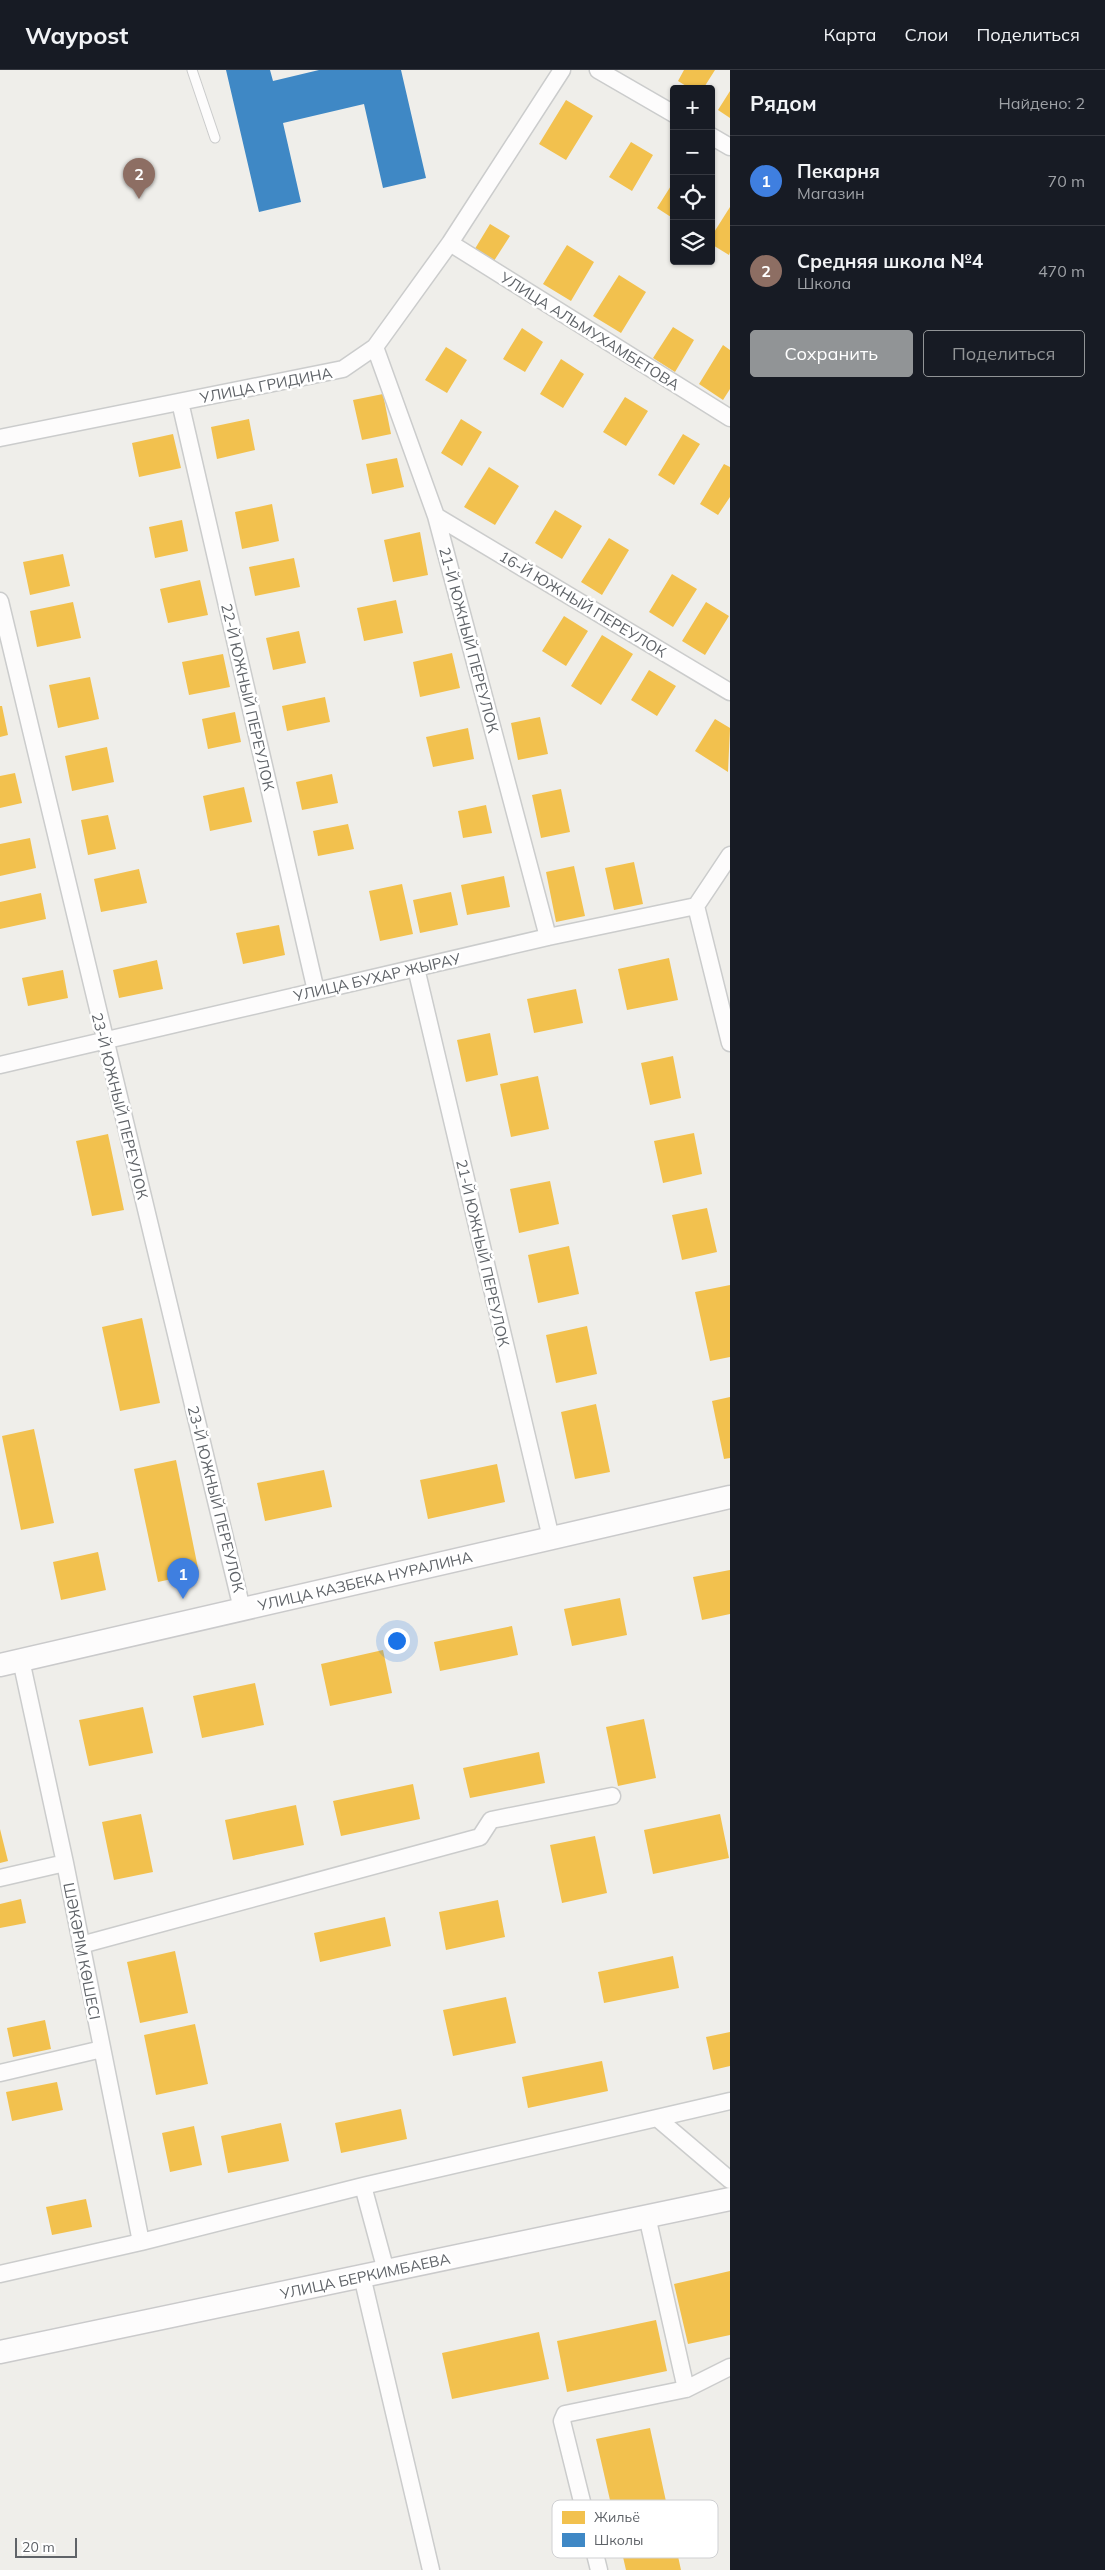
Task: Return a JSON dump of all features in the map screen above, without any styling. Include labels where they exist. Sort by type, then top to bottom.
[{"type":"street","name":"УЛИЦА ГРИДИНА","points":[[0,438],[343,369],[375,347],[450,243],[562,70]]},
{"type":"street","points":[[598,70],[670,112]]},
{"type":"street","points":[[715,139],[730,148]]},
{"type":"street","name":"УЛИЦА АЛЬМУХАМБЕТОВА","points":[[450,243],[730,418]]},
{"type":"street","name":"21-Й ЮЖНЫЙ ПЕРЕУЛОК","points":[[375,347],[436,516],[548,937]]},
{"type":"street","name":"22-Й ЮЖНЫЙ ПЕРЕУЛОК","points":[[180,402],[316,991]]},
{"type":"street","name":"16-Й ЮЖНЫЙ ПЕРЕУЛОК","points":[[436,516],[730,692]]},
{"type":"street","name":"23-Й ЮЖНЫЙ ПЕРЕУЛОК","points":[[0,601],[242,1609]]},
{"type":"street","points":[[730,855],[696,906],[730,1043]]},
{"type":"street","name":"УЛИЦА БУХАР ЖЫРАУ","points":[[0,1065],[548,937],[696,906]]},
{"type":"street","name":"21-Й ЮЖНЫЙ ПЕРЕУЛОК","points":[[416,968],[551,1538]]},
{"type":"street","name":"УЛИЦА КАЗБЕКА НУРАЛИНА","points":[[10,1663],[730,1497]]},
{"type":"street","name":"ШӘКӘРІМ КӨШЕСІ","points":[[10,1663],[65,1863],[141,2242]]},
{"type":"street","points":[[81,1945],[480,1837],[491,1820],[612,1796]]},
{"type":"street","points":[[0,1878],[65,1863]]},
{"type":"street","points":[[0,2073],[102,2050]]},
{"type":"street","points":[[0,2274],[141,2242],[363,2186],[730,2101]]},
{"type":"street","points":[[657,2118],[730,2180]]},
{"type":"street","points":[[363,2186],[386,2271]]},
{"type":"street","name":"УЛИЦА БЕРКИМБАЕВА","points":[[0,2352],[730,2199]]},
{"type":"street","points":[[647,2216],[686,2389]]},
{"type":"street","points":[[362,2276],[432,2570]]},
{"type":"street","points":[[582,2500],[562,2421],[565,2414],[686,2389],[730,2367]]},
{"type":"lane","points":[[192,70],[215,138]]},
{"type":"building: Жильё","points":[[684,70],[715,70],[706,85],[684,85],[678,81]]},
{"type":"building: Жильё","points":[[730,91],[730,118],[718,110]]},
{"type":"building: Жильё","points":[[566,100],[593,116],[566,160],[539,144]]},
{"type":"building: Жильё","points":[[631,142],[653,155],[632,191],[609,177]]},
{"type":"building: Жильё","points":[[670,187],[670,216],[657,208]]},
{"type":"building: Жильё","points":[[730,207],[729,255],[715,246],[715,231]]},
{"type":"building: Жильё","points":[[490,224],[510,236],[492,264],[473,252]]},
{"type":"building: Жильё","points":[[567,245],[594,262],[571,301],[543,284]]},
{"type":"building: Жильё","points":[[619,275],[646,292],[621,333],[593,316]]},
{"type":"building: Жильё","points":[[673,327],[694,340],[675,372],[653,358]]},
{"type":"building: Жильё","points":[[522,328],[543,342],[525,372],[503,359]]},
{"type":"building: Жильё","points":[[723,345],[730,350],[730,389],[723,400],[699,384]]},
{"type":"building: Жильё","points":[[446,347],[467,360],[447,393],[425,380]]},
{"type":"building: Жильё","points":[[561,359],[584,374],[563,408],[540,394]]},
{"type":"building: Жильё","points":[[383,394],[391,434],[362,440],[353,400]]},
{"type":"building: Жильё","points":[[625,397],[648,411],[626,446],[603,432]]},
{"type":"building: Жильё","points":[[249,419],[255,450],[217,459],[211,427]]},
{"type":"building: Жильё","points":[[461,419],[482,432],[462,466],[441,453]]},
{"type":"building: Жильё","points":[[173,434],[181,468],[139,477],[132,443]]},
{"type":"building: Жильё","points":[[683,434],[700,444],[674,485],[658,475]]},
{"type":"building: Жильё","points":[[397,458],[404,487],[372,494],[366,464]]},
{"type":"building: Жильё","points":[[724,464],[730,467],[730,497],[718,515],[700,504]]},
{"type":"building: Жильё","points":[[489,467],[519,486],[495,525],[464,507]]},
{"type":"building: Жильё","points":[[272,504],[279,541],[242,549],[235,512]]},
{"type":"building: Жильё","points":[[555,510],[582,526],[562,559],[535,543]]},
{"type":"building: Жильё","points":[[182,520],[188,551],[155,558],[149,527]]},
{"type":"building: Жильё","points":[[420,532],[428,575],[393,582],[384,540]]},
{"type":"building: Жильё","points":[[609,538],[629,550],[602,595],[581,582]]},
{"type":"building: Жильё","points":[[63,554],[70,586],[30,595],[23,562]]},
{"type":"building: Жильё","points":[[294,558],[300,587],[255,596],[249,567]]},
{"type":"building: Жильё","points":[[672,574],[697,589],[673,627],[649,612]]},
{"type":"building: Жильё","points":[[200,580],[208,615],[168,623],[160,589]]},
{"type":"building: Жильё","points":[[396,600],[403,633],[364,641],[357,608]]},
{"type":"building: Жильё","points":[[73,602],[81,638],[37,647],[30,611]]},
{"type":"building: Жильё","points":[[706,602],[729,616],[705,655],[682,641]]},
{"type":"building: Жильё","points":[[564,616],[588,631],[566,666],[542,651]]},
{"type":"building: Жильё","points":[[299,631],[306,663],[273,670],[266,638]]},
{"type":"building: Жильё","points":[[602,635],[633,654],[601,705],[571,686]]},
{"type":"building: Жильё","points":[[452,653],[460,688],[420,697],[413,662]]},
{"type":"building: Жильё","points":[[223,654],[230,687],[189,695],[182,662]]},
{"type":"building: Жильё","points":[[649,670],[676,686],[657,716],[631,700]]},
{"type":"building: Жильё","points":[[90,677],[99,719],[58,728],[49,685]]},
{"type":"building: Жильё","points":[[325,697],[330,722],[287,731],[282,706]]},
{"type":"building: Жильё","points":[[0,706],[2,706],[8,735],[0,737]]},
{"type":"building: Жильё","points":[[235,712],[241,742],[208,749],[202,719]]},
{"type":"building: Жильё","points":[[540,717],[548,754],[518,760],[511,723]]},
{"type":"building: Жильё","points":[[715,719],[730,728],[728,772],[695,751]]},
{"type":"building: Жильё","points":[[468,728],[474,759],[433,767],[426,737]]},
{"type":"building: Жильё","points":[[107,747],[114,782],[72,791],[65,756]]},
{"type":"building: Жильё","points":[[15,773],[22,803],[0,808],[0,776]]},
{"type":"building: Жильё","points":[[332,774],[338,803],[302,810],[296,782]]},
{"type":"building: Жильё","points":[[244,787],[252,822],[210,831],[203,796]]},
{"type":"building: Жильё","points":[[561,789],[570,832],[541,838],[532,795]]},
{"type":"building: Жильё","points":[[486,805],[492,833],[463,838],[458,811]]},
{"type":"building: Жильё","points":[[108,815],[116,849],[88,855],[81,820]]},
{"type":"building: Жильё","points":[[348,824],[354,849],[318,856],[313,831]]},
{"type":"building: Жильё","points":[[30,838],[36,868],[0,876],[0,844]]},
{"type":"building: Жильё","points":[[634,862],[643,904],[614,910],[605,868]]},
{"type":"building: Жильё","points":[[574,866],[585,916],[556,922],[546,872]]},
{"type":"building: Жильё","points":[[139,869],[147,903],[101,912],[94,879]]},
{"type":"building: Жильё","points":[[504,876],[510,907],[467,915],[461,885]]},
{"type":"building: Жильё","points":[[402,884],[413,934],[380,941],[369,891]]},
{"type":"building: Жильё","points":[[451,892],[458,925],[420,933],[413,900]]},
{"type":"building: Жильё","points":[[41,893],[46,919],[0,929],[0,902]]},
{"type":"building: Жильё","points":[[279,925],[285,955],[243,964],[236,933]]},
{"type":"building: Жильё","points":[[669,958],[678,1000],[627,1010],[618,969]]},
{"type":"building: Жильё","points":[[157,960],[163,989],[119,998],[113,970]]},
{"type":"building: Жильё","points":[[63,970],[68,998],[28,1006],[22,978]]},
{"type":"building: Жильё","points":[[576,989],[583,1023],[534,1033],[527,999]]},
{"type":"building: Жильё","points":[[490,1033],[498,1075],[466,1082],[457,1040]]},
{"type":"building: Жильё","points":[[673,1056],[681,1098],[650,1105],[641,1063]]},
{"type":"building: Жильё","points":[[538,1076],[549,1129],[511,1137],[500,1084]]},
{"type":"building: Жильё","points":[[694,1133],[702,1174],[663,1183],[654,1141]]},
{"type":"building: Жильё","points":[[108,1134],[124,1210],[92,1216],[76,1141]]},
{"type":"building: Жильё","points":[[550,1181],[559,1224],[519,1233],[510,1189]]},
{"type":"building: Жильё","points":[[707,1208],[717,1252],[682,1260],[672,1215]]},
{"type":"building: Жильё","points":[[569,1246],[579,1294],[538,1303],[528,1255]]},
{"type":"building: Жильё","points":[[730,1285],[730,1357],[710,1361],[695,1292]]},
{"type":"building: Жильё","points":[[142,1318],[160,1403],[120,1411],[102,1327]]},
{"type":"building: Жильё","points":[[587,1326],[597,1374],[556,1383],[546,1335]]},
{"type":"building: Жильё","points":[[730,1397],[730,1458],[724,1459],[712,1401]]},
{"type":"building: Жильё","points":[[596,1404],[610,1472],[575,1479],[561,1412]]},
{"type":"building: Жильё","points":[[34,1429],[54,1523],[21,1530],[2,1436]]},
{"type":"building: Жильё","points":[[176,1460],[199,1573],[158,1582],[134,1469]]},
{"type":"building: Жильё","points":[[497,1464],[505,1502],[428,1519],[420,1480]]},
{"type":"building: Жильё","points":[[324,1470],[332,1507],[265,1521],[257,1483]]},
{"type":"building: Жильё","points":[[98,1552],[106,1590],[61,1600],[53,1562]]},
{"type":"building: Жильё","points":[[730,1570],[730,1614],[702,1620],[693,1577]]},
{"type":"building: Жильё","points":[[620,1598],[627,1635],[572,1646],[564,1609]]},
{"type":"building: Жильё","points":[[512,1626],[518,1655],[440,1671],[434,1642]]},
{"type":"building: Жильё","points":[[383,1650],[392,1693],[330,1706],[321,1664]]},
{"type":"building: Жильё","points":[[255,1683],[264,1725],[202,1738],[193,1696]]},
{"type":"building: Жильё","points":[[143,1707],[153,1753],[89,1766],[79,1720]]},
{"type":"building: Жильё","points":[[644,1719],[656,1778],[618,1786],[606,1727]]},
{"type":"building: Жильё","points":[[539,1752],[545,1783],[470,1798],[463,1768]]},
{"type":"building: Жильё","points":[[413,1784],[420,1819],[341,1836],[333,1801]]},
{"type":"building: Жильё","points":[[296,1805],[304,1845],[233,1860],[225,1820]]},
{"type":"building: Жильё","points":[[141,1814],[153,1872],[114,1880],[102,1822]]},
{"type":"building: Жильё","points":[[720,1814],[729,1858],[653,1874],[644,1830]]},
{"type":"building: Жильё","points":[[0,1829],[8,1861],[0,1863]]},
{"type":"building: Жильё","points":[[595,1836],[607,1893],[562,1903],[550,1845]]},
{"type":"building: Жильё","points":[[21,1899],[26,1923],[0,1928],[0,1904]]},
{"type":"building: Жильё","points":[[498,1900],[505,1937],[446,1950],[439,1912]]},
{"type":"building: Жильё","points":[[385,1917],[391,1946],[320,1962],[314,1933]]},
{"type":"building: Жильё","points":[[175,1951],[188,2013],[140,2023],[127,1962]]},
{"type":"building: Жильё","points":[[673,1956],[679,1988],[604,2003],[598,1972]]},
{"type":"building: Жильё","points":[[506,1997],[516,2043],[453,2056],[443,2010]]},
{"type":"building: Жильё","points":[[45,2020],[51,2049],[13,2057],[7,2028]]},
{"type":"building: Жильё","points":[[195,2024],[208,2084],[156,2095],[144,2035]]},
{"type":"building: Жильё","points":[[730,2032],[730,2066],[713,2070],[706,2037]]},
{"type":"building: Жильё","points":[[602,2061],[608,2091],[528,2108],[522,2077]]},
{"type":"building: Жильё","points":[[57,2082],[63,2110],[12,2121],[6,2092]]},
{"type":"building: Жильё","points":[[401,2109],[407,2139],[341,2153],[335,2123]]},
{"type":"building: Жильё","points":[[281,2123],[289,2161],[228,2173],[221,2136]]},
{"type":"building: Жильё","points":[[194,2126],[202,2165],[170,2172],[162,2133]]},
{"type":"building: Жильё","points":[[86,2199],[92,2227],[52,2235],[46,2207]]},
{"type":"building: Жильё","points":[[730,2271],[730,2335],[688,2344],[674,2284]]},
{"type":"building: Жильё","points":[[656,2320],[667,2371],[567,2392],[557,2341]]},
{"type":"building: Жильё","points":[[539,2332],[549,2379],[452,2399],[442,2353]]},
{"type":"building: Жильё","points":[[650,2428],[666,2500],[610,2500],[596,2439]]},
{"type":"building: Жильё","points":[[623,2558],[678,2558],[681,2570],[626,2570]]},
{"type":"building: Школы","points":[[226,70],[270,70],[273,81],[319,70],[401,70],[426,178],[383,188],[364,104],[283,123],[301,202],[259,212]]},
{"type":"place","name":"Средняя школа №4","points":[[139,199]]},
{"type":"place","name":"Пекарня","points":[[183,1599]]}]
